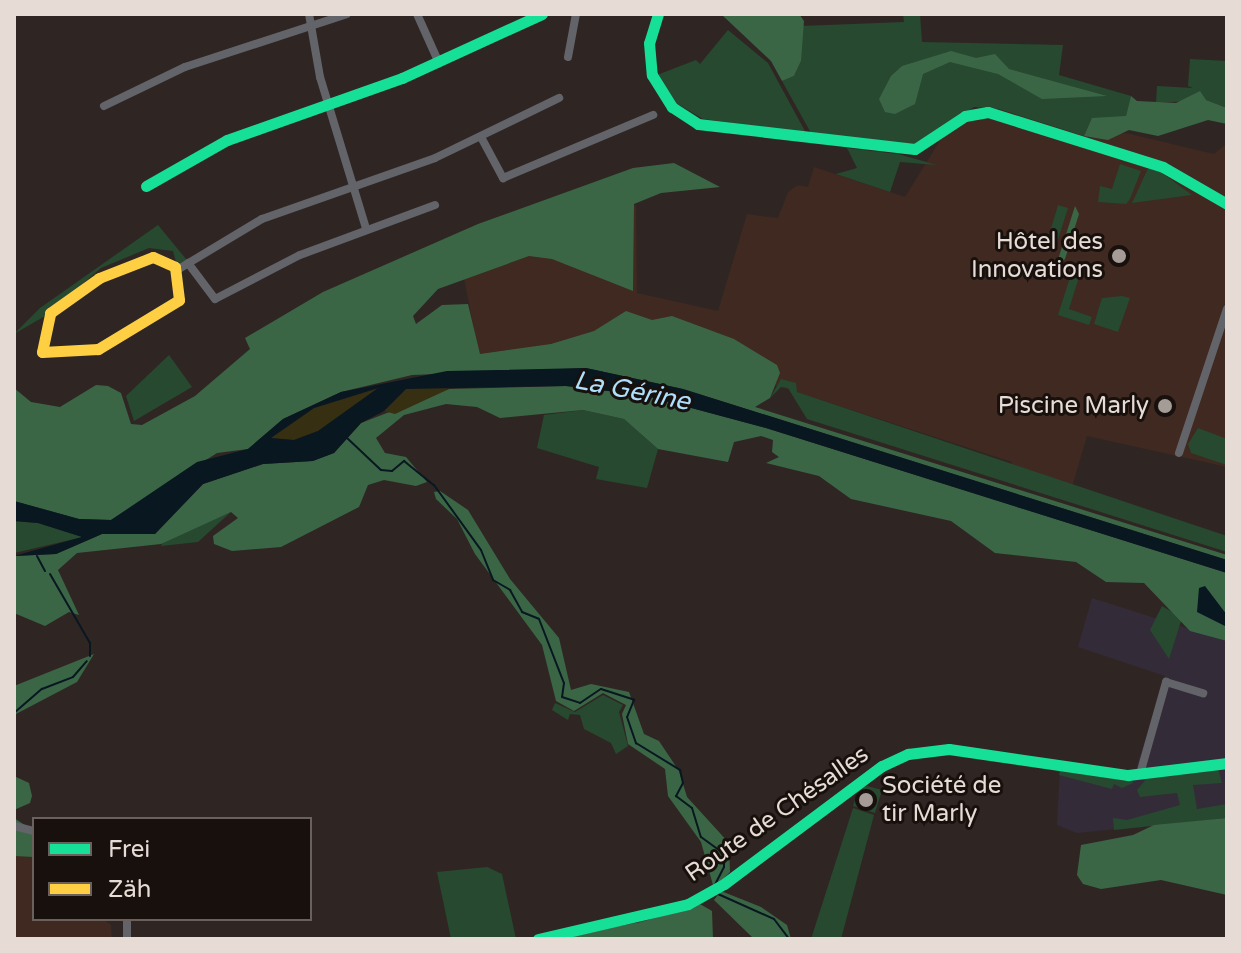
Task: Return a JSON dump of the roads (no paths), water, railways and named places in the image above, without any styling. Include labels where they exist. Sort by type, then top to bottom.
[{"type":"street","points":[[309,14],[329,105],[366,228]]},
{"type":"street","points":[[104,106],[195,63],[311,29],[347,14]]},
{"type":"street","points":[[417,14],[439,63]]},
{"type":"street","points":[[146,186],[227,140],[439,63],[542,14]]},
{"type":"street","points":[[568,57],[576,14]]},
{"type":"street","points":[[658,14],[649,43],[652,75],[672,107],[698,124],[915,149],[932,142],[965,116],[988,112],[1163,167],[1200,192],[1227,204]]},
{"type":"street","points":[[177,270],[262,219],[481,137],[559,98]]},
{"type":"street","points":[[481,137],[503,178],[653,115]]},
{"type":"street","points":[[188,263],[215,299],[300,255],[435,205]]},
{"type":"street","points":[[153,257],[169,260],[177,270],[179,300],[134,323],[108,344],[91,352],[42,352],[45,321],[90,283],[153,257]]},
{"type":"street","points":[[1179,453],[1227,309]]},
{"type":"street","points":[[1140,774],[1166,682],[1203,693]]},
{"type":"street","name":"Route de Chésalles","points":[[538,939],[563,929],[664,912],[711,891],[882,766],[908,754],[949,749],[1140,774],[1227,763]]},
{"type":"water","name":"La Gérine","points":[[586,368],[683,389],[1227,560],[1227,573],[766,428],[643,395],[566,386],[406,389],[384,411],[361,423],[334,453],[313,461],[263,464],[203,484],[155,534],[102,534],[56,554],[14,556],[82,537],[38,523],[14,521],[14,501],[79,519],[111,520],[197,462],[248,449],[283,419],[341,392],[447,371]],"holes":[[[378,388],[318,431],[294,440],[271,438],[314,408]]]},
{"type":"water","points":[[1205,586],[1227,615],[1227,627],[1197,612],[1199,588]]},
{"type":"waterway","points":[[346,437],[381,470],[392,471],[404,461],[434,485],[481,550],[493,580],[510,590],[522,612],[539,619],[564,683],[562,697],[580,703],[601,689],[634,700],[627,717],[636,743],[680,770],[683,783],[676,796],[692,808],[701,837],[724,854],[724,867],[715,885]]},
{"type":"waterway","points":[[37,556],[45,571]]},
{"type":"waterway","points":[[50,574],[90,643],[90,656]]},
{"type":"waterway","points":[[14,713],[42,689],[73,677],[87,661]]},
{"type":"waterway","points":[[718,894],[774,919],[789,939]]},
{"type":"place","name":"Hôtel des Innovations","points":[[1119,256]]},
{"type":"place","name":"Piscine Marly","points":[[1165,406]]},
{"type":"place","name":"Société de tir Marly","points":[[866,800]]}]
